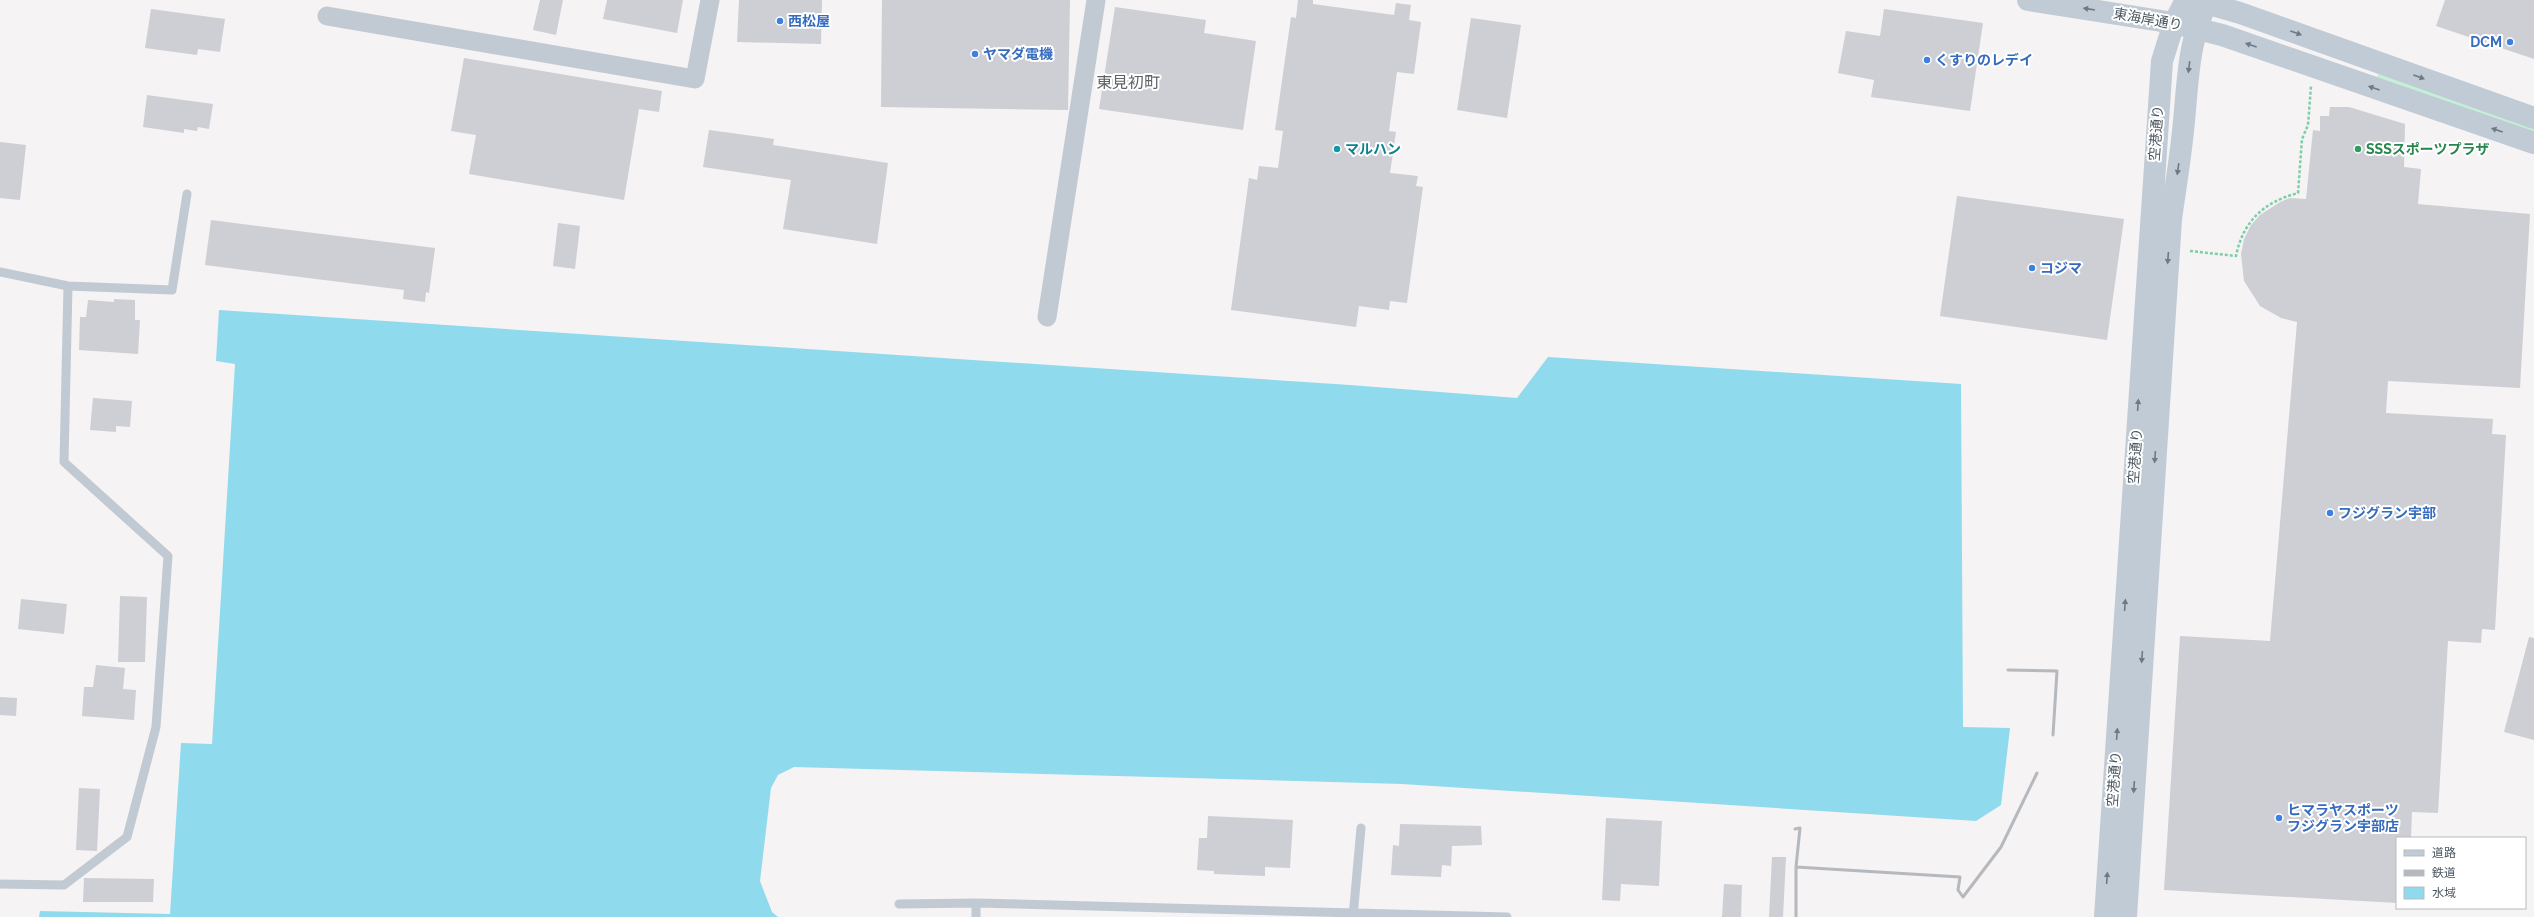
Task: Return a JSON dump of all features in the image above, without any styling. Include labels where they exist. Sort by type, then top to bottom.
[{"type":"street","points":[[327,16],[696,79],[710,0]]},
{"type":"street","points":[[1047,317],[1096,0]]},
{"type":"street","name":"東海岸通り","points":[[2028,0],[2174,23],[2196,28],[2534,143]]},
{"type":"street","points":[[2126,917],[2170,219],[2183,131],[2188,65],[2196,28],[2199,1],[2240,13],[2534,118]]},
{"type":"street","name":"空港通り","points":[[2105,917],[2161,68],[2174,23],[2199,1]]},
{"type":"lane","points":[[0,272],[68,286],[172,290],[187,194]]},
{"type":"lane","points":[[0,884],[64,885],[127,837],[156,727],[168,556],[64,462],[68,286]]},
{"type":"lane","points":[[1353,915],[1361,828]]},
{"type":"lane","points":[[900,904],[976,903],[1149,912],[1507,917]]},
{"type":"lane","points":[[976,903],[976,917]]},
{"type":"path","points":[[2190,251],[2236,256],[2239,240],[2254,216],[2280,198],[2298,193],[2302,139],[2308,125],[2312,82]]},
{"type":"green space","points":[[2379,71],[2534,126],[2534,132],[2377,77]]},
{"type":"water","points":[[219,310],[1350,385],[1517,398],[1548,357],[1961,384],[1963,727],[2010,728],[2001,805],[1976,821],[1402,784],[794,767],[778,775],[771,788],[760,881],[772,912],[778,917],[39,917],[40,911],[170,914],[181,743],[212,744],[235,364],[216,361]]},
{"type":"building","points":[[540,0],[563,0],[556,35],[533,30]]},
{"type":"building","points":[[607,0],[683,0],[677,33],[603,19]]},
{"type":"building","name":"西松屋","points":[[739,0],[822,0],[821,44],[737,42]]},
{"type":"building","name":"ヤマダ電機","points":[[882,0],[1070,0],[1068,110],[881,107]]},
{"type":"building","name":"マルハン","points":[[1298,0],[1313,0],[1313,4],[1394,15],[1396,3],[1411,5],[1409,20],[1421,22],[1414,74],[1397,72],[1389,131],[1396,132],[1390,173],[1418,176],[1416,186],[1423,187],[1407,303],[1390,301],[1389,310],[1359,306],[1356,327],[1231,310],[1249,178],[1257,180],[1259,166],[1278,168],[1283,131],[1275,130],[1291,17],[1296,18]]},
{"type":"building","name":"DCM","points":[[2445,0],[2534,0],[2534,59],[2436,26]]},
{"type":"building","points":[[1115,7],[1206,20],[1204,33],[1256,41],[1243,130],[1099,109]]},
{"type":"building","points":[[151,9],[225,19],[220,52],[198,49],[197,55],[145,48]]},
{"type":"building","name":"くすりのレデイ","points":[[1884,9],[1983,23],[1970,111],[1871,97],[1874,80],[1838,73],[1846,31],[1880,36]]},
{"type":"building","points":[[1471,18],[1521,25],[1507,118],[1457,110]]},
{"type":"building","points":[[464,58],[662,91],[659,112],[639,109],[624,200],[469,174],[476,135],[451,131]]},
{"type":"building","points":[[147,95],[213,104],[209,129],[198,127],[197,131],[184,129],[184,133],[143,127]]},
{"type":"building","name":"フジグラン宇部","points":[[2330,107],[2349,107],[2405,124],[2404,167],[2421,169],[2418,204],[2530,214],[2520,388],[2388,381],[2386,413],[2493,419],[2492,434],[2506,435],[2495,630],[2482,629],[2481,643],[2448,641],[2438,813],[2412,812],[2411,837],[2396,837],[2396,903],[2164,890],[2180,636],[2270,641],[2297,322],[2281,318],[2260,306],[2244,281],[2241,254],[2244,239],[2251,225],[2260,215],[2280,202],[2290,198],[2306,199],[2313,130],[2320,131],[2320,116],[2329,116]]},
{"type":"building","points":[[709,130],[774,139],[773,145],[888,163],[877,244],[783,229],[791,180],[703,167]]},
{"type":"building","points":[[0,142],[26,145],[20,200],[0,198]]},
{"type":"building","name":"コジマ","points":[[1957,196],[2124,219],[2107,340],[1940,316]]},
{"type":"building","points":[[211,220],[435,248],[429,293],[426,292],[425,302],[403,299],[404,290],[205,265]]},
{"type":"building","points":[[558,223],[580,226],[575,269],[553,266]]},
{"type":"building","points":[[114,299],[135,300],[135,320],[140,320],[138,354],[79,350],[80,317],[86,317],[88,300],[114,302]]},
{"type":"building","points":[[93,398],[132,401],[130,427],[116,426],[116,432],[90,430]]},
{"type":"building","points":[[120,596],[147,597],[145,662],[118,662]]},
{"type":"building","points":[[21,599],[67,604],[64,634],[18,629]]},
{"type":"building","points":[[2529,637],[2534,638],[2534,740],[2504,732]]},
{"type":"building","points":[[96,665],[125,668],[123,689],[136,690],[134,720],[82,716],[84,687],[93,687]]},
{"type":"building","points":[[0,697],[17,698],[16,716],[0,715]]},
{"type":"building","points":[[79,788],[100,789],[97,851],[76,850]]},
{"type":"building","points":[[1208,816],[1293,820],[1290,868],[1265,867],[1265,876],[1214,874],[1214,871],[1197,870],[1199,838],[1207,838]]},
{"type":"building","points":[[1606,818],[1662,821],[1659,886],[1621,884],[1620,901],[1602,900]]},
{"type":"building","points":[[1400,824],[1481,826],[1482,845],[1452,846],[1451,866],[1442,865],[1441,877],[1391,875],[1393,845],[1399,846]]},
{"type":"building","points":[[1772,857],[1786,857],[1783,917],[1769,917]]},
{"type":"building","points":[[84,878],[154,879],[153,902],[83,902]]},
{"type":"building","points":[[1724,884],[1742,885],[1741,917],[1722,917]]},
{"type":"railway","points":[[2008,670],[2057,671],[2053,735]]},
{"type":"railway","points":[[1796,867],[1960,877],[1958,890],[1963,897],[2001,847],[2037,773]]},
{"type":"railway","points":[[1795,829],[1800,828],[1796,867],[1796,917]]},
{"type":"place","name":"西松屋","points":[[780,21]]},
{"type":"place","name":"DCM","points":[[2510,42]]},
{"type":"place","name":"ヤマダ電機","points":[[975,54]]},
{"type":"place","name":"くすりのレデイ","points":[[1927,60]]},
{"type":"place","name":"マルハン","points":[[1337,149]]},
{"type":"place","name":"SSSスポーツプラザ","points":[[2358,149]]},
{"type":"place","name":"コジマ","points":[[2032,268]]},
{"type":"place","name":"フジグラン宇部","points":[[2330,513]]},
{"type":"place","name":"ヒマラヤスポーツ フジグラン宇部店","points":[[2279,818]]},
{"type":"district","name":"東見初町","points":[[1128,82]]}]
